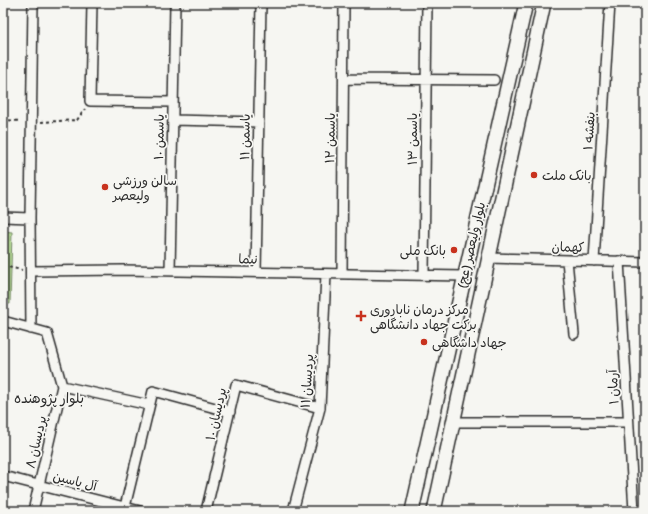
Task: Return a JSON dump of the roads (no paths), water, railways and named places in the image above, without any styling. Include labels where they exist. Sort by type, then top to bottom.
[{"type":"main road","name":"بلوار ولیعصر (عج)","points":[[413,511],[464,276],[526,3]]},
{"type":"main road","name":"بلوار ولیعصر (عج)","points":[[434,511],[544,3]]},
{"type":"street","points":[[3,321],[31,329],[32,271],[30,218],[33,3]]},
{"type":"street","points":[[92,3],[90,101],[173,102]]},
{"type":"street","name":"یاسمن ۱۰","points":[[170,271],[175,3]]},
{"type":"street","name":"یاسمن ۱۱","points":[[256,272],[261,3]]},
{"type":"street","name":"یاسمن ۱۲","points":[[342,274],[344,3]]},
{"type":"street","name":"یاسمن ۱۳","points":[[424,275],[427,3]]},
{"type":"street","name":"بنفشه ۱","points":[[594,260],[610,3]]},
{"type":"street","points":[[344,79],[494,80]]},
{"type":"street","points":[[173,120],[259,122]]},
{"type":"street","points":[[3,217],[30,218]]},
{"type":"street","name":"کهمان","points":[[490,258],[645,262]]},
{"type":"street","points":[[567,260],[574,334]]},
{"type":"street","name":"آرمان ۱","points":[[619,261],[634,511]]},
{"type":"street","name":"نیما","points":[[32,271],[170,271],[464,276]]},
{"type":"street","name":"پردیسان ۱۱","points":[[292,511],[320,408],[326,274]]},
{"type":"street","name":"پردیسان ۸","points":[[31,329],[47,333],[62,386],[33,511]]},
{"type":"street","name":"پردیسان ۱۰","points":[[206,511],[236,385],[320,408]]},
{"type":"street","points":[[62,386],[149,405]]},
{"type":"street","points":[[124,509],[153,391],[230,412]]},
{"type":"street","points":[[454,422],[628,422]]},
{"type":"street","name":"آل یاسین","points":[[3,476],[124,509],[140,511]]},
{"type":"place","name":"بانک ملت","points":[[534,175]]},
{"type":"place","name":"سالن ورزشی ولیعصر","points":[[105,187]]},
{"type":"place","name":"بانک ملی","points":[[454,250]]},
{"type":"place","name":"مرکز درمان ناباروری برکت جهاد دانشگاهی","points":[[361,316]]},
{"type":"place","name":"جهاد داشگاهی","points":[[424,342]]},
{"type":"district","name":"بلوار پژوهنده","points":[[49,398]]}]
